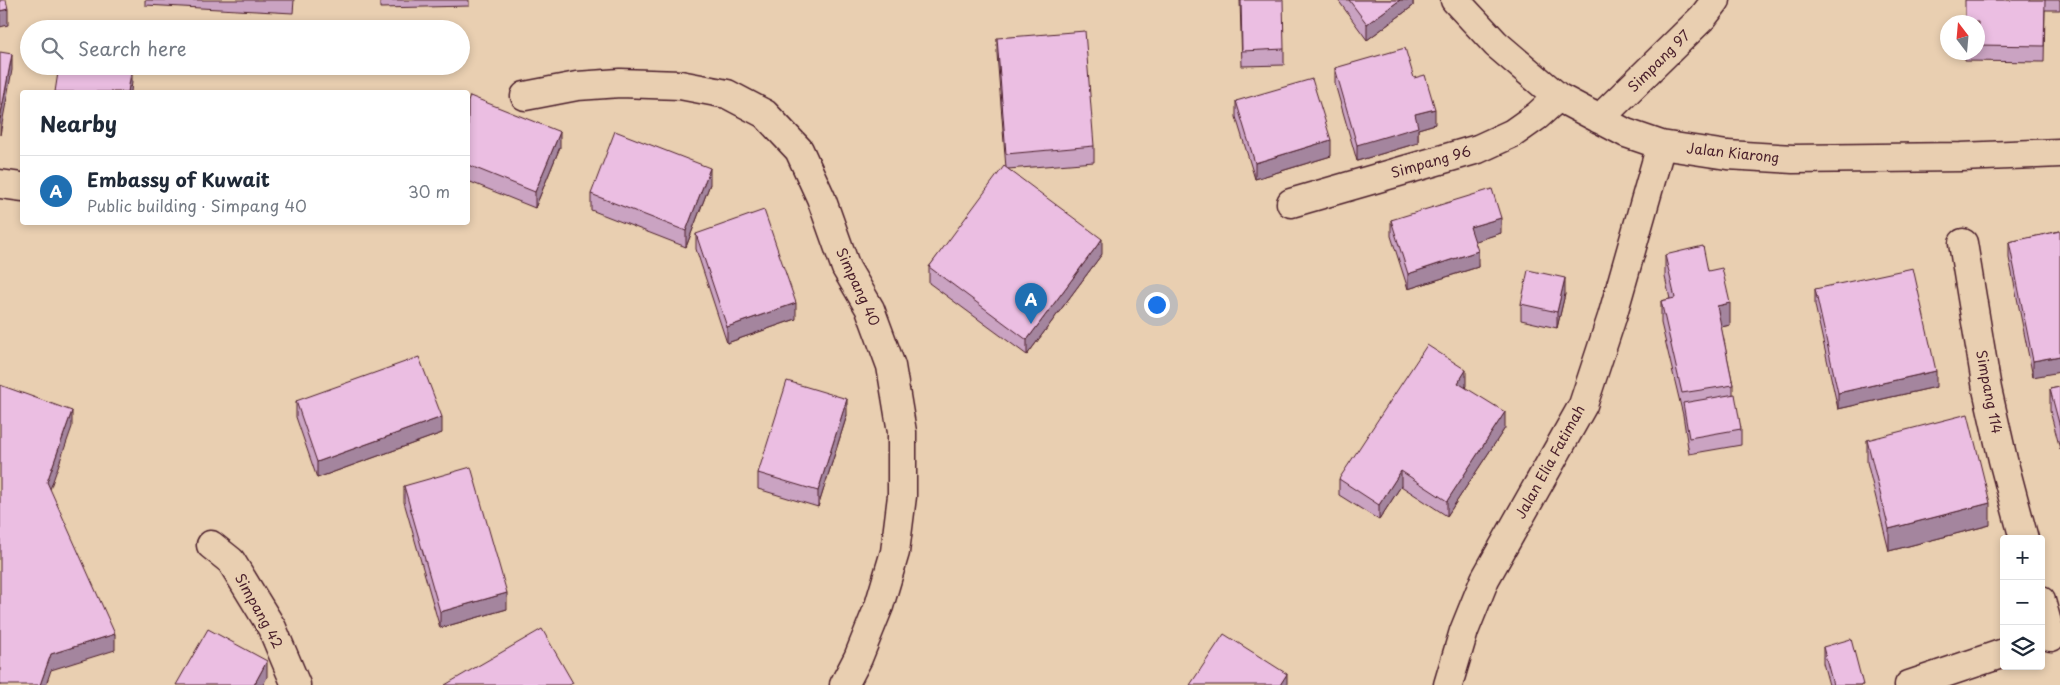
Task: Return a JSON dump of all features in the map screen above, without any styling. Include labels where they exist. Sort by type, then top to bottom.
[{"type":"street","name":"Jalan Kiarong","points":[[1455,0],[1496,44],[1558,97],[1626,133],[1661,145],[1727,155],[1793,160],[2060,153]]},
{"type":"street","name":"Simpang 97","points":[[1599,120],[1703,17],[1716,0]]},
{"type":"street","name":"Simpang 40","points":[[525,96],[577,86],[620,83],[680,86],[727,94],[765,114],[799,150],[821,198],[846,268],[870,309],[876,325],[890,366],[902,432],[902,496],[895,552],[879,606],[858,658],[844,685]]},
{"type":"street","name":"Simpang 96","points":[[1292,203],[1478,149],[1513,134],[1558,97]]},
{"type":"street","name":"Jalan Elia Fatimah","points":[[1448,685],[1464,631],[1485,579],[1583,405],[1612,318],[1661,145]]},
{"type":"street","points":[[0,184],[20,187]]},
{"type":"street","name":"Simpang 114","points":[[1963,243],[1989,398],[2023,535]]},
{"type":"street","name":"Simpang 42","points":[[211,545],[231,561],[272,628],[296,685]]},
{"type":"street","points":[[2045,615],[2051,637]]},
{"type":"street","points":[[1909,685],[2000,654]]},
{"type":"building","points":[[0,0],[6,0],[8,9],[0,11]]},
{"type":"building","points":[[1241,0],[1283,0],[1284,49],[1242,51]]},
{"type":"building","points":[[1349,0],[1400,0],[1367,24]]},
{"type":"building","points":[[1965,0],[2045,0],[2044,46],[1985,45],[1985,15],[1965,15]]},
{"type":"building","points":[[1085,31],[1094,146],[1006,154],[997,38]]},
{"type":"building","points":[[1405,48],[1414,78],[1425,75],[1435,109],[1415,114],[1418,127],[1357,145],[1335,68]]},
{"type":"building","points":[[0,52],[12,54],[0,119]]},
{"type":"building","points":[[58,75],[131,75],[128,90],[55,90]]},
{"type":"building","points":[[1312,79],[1331,140],[1255,163],[1236,101]]},
{"type":"building","points":[[470,96],[560,132],[535,192],[470,166]]},
{"type":"building","points":[[615,131],[710,168],[686,231],[591,194]]},
{"type":"building","points":[[1004,166],[1102,239],[1027,340],[929,267]]},
{"type":"building","points":[[1492,189],[1501,218],[1470,227],[1478,251],[1408,274],[1391,220]]},
{"type":"building","points":[[764,210],[796,303],[727,327],[696,234]]},
{"type":"building","points":[[2060,231],[2060,356],[2033,361],[2009,242]]},
{"type":"building","points":[[1703,246],[1708,271],[1722,268],[1730,303],[1717,306],[1733,385],[1682,393],[1661,301],[1675,298],[1665,255]]},
{"type":"building","points":[[1913,268],[1936,371],[1838,393],[1815,289]]},
{"type":"building","points":[[1528,270],[1565,278],[1557,312],[1521,304]]},
{"type":"building","points":[[1427,345],[1466,370],[1458,383],[1505,412],[1447,501],[1401,471],[1379,505],[1339,479]]},
{"type":"building","points":[[419,357],[442,417],[317,462],[296,401]]},
{"type":"building","points":[[787,381],[847,399],[818,491],[758,473]]},
{"type":"building","points":[[0,385],[72,411],[47,482],[115,634],[51,654],[40,685],[0,685]]},
{"type":"building","points":[[2060,387],[2060,427],[2050,389]]},
{"type":"building","points":[[1735,394],[1741,429],[1689,438],[1683,403]]},
{"type":"building","points":[[1968,414],[1990,503],[1889,529],[1867,440]]},
{"type":"building","points":[[471,467],[507,593],[440,612],[404,486]]},
{"type":"building","points":[[208,629],[267,661],[254,685],[176,685]]},
{"type":"building","points":[[542,629],[573,683],[569,685],[445,685]]},
{"type":"building","points":[[1224,634],[1287,674],[1280,685],[1190,685]]},
{"type":"building","points":[[1851,639],[1863,685],[1833,685],[1823,647]]},
{"type":"place","name":"Embassy of Kuwait","points":[[1031,324]]}]
